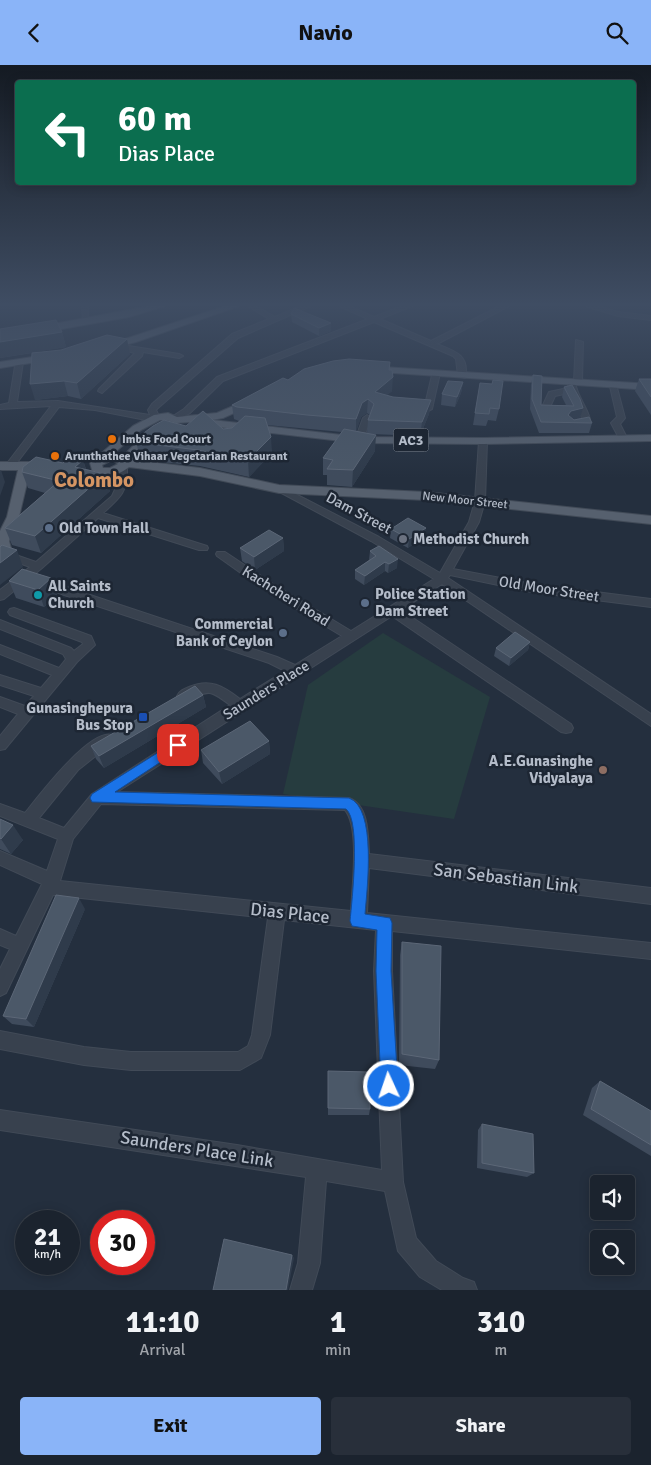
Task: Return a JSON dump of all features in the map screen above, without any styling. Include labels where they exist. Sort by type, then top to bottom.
[{"type":"main road","points":[[353,369],[389,369],[574,384],[651,387]]},
{"type":"main road","points":[[150,419],[148,429],[219,416],[234,411],[260,397]]},
{"type":"main road","points":[[234,411],[228,419],[235,424]]},
{"type":"main road","name":"Dam Street","points":[[150,419],[93,464],[118,457],[124,464],[200,472],[279,489]]},
{"type":"main road","name":"AC3","points":[[171,425],[198,423],[235,424],[359,440],[483,441],[651,438]]},
{"type":"main road","points":[[124,464],[145,441],[171,425]]},
{"type":"main road","points":[[5,466],[43,466]]},
{"type":"main road","points":[[3,557],[1,541],[13,517],[25,466]]},
{"type":"main road","name":"New Moor Street","points":[[279,489],[426,496],[651,521]]},
{"type":"street","points":[[13,405],[18,363]]},
{"type":"street","points":[[102,391],[131,363]]},
{"type":"street","points":[[0,407],[58,403],[117,411],[150,419],[155,406],[185,377],[205,363]]},
{"type":"street","points":[[171,425],[220,379],[258,363]]},
{"type":"street","points":[[460,363],[462,376]]},
{"type":"street","points":[[571,425],[581,425],[586,419],[574,384],[576,363]]},
{"type":"street","points":[[428,409],[436,373]]},
{"type":"street","points":[[547,405],[552,394],[574,384]]},
{"type":"street","points":[[612,384],[621,418],[615,423],[623,438]]},
{"type":"street","points":[[5,466],[58,403]]},
{"type":"street","points":[[359,440],[367,418]]},
{"type":"street","name":"Saunders Place","points":[[0,987],[50,884],[67,836],[97,798],[352,637],[444,575],[474,521],[480,501],[483,441]]},
{"type":"street","points":[[0,596],[38,567],[116,497],[123,483],[124,464]]},
{"type":"street","name":"Dam Street","points":[[279,489],[444,575],[651,721]]},
{"type":"street","points":[[98,515],[203,548]]},
{"type":"street","name":"Kachcheri Road","points":[[221,554],[266,585],[352,637]]},
{"type":"street","points":[[3,557],[38,567]]},
{"type":"street","name":"Old Moor Street","points":[[444,575],[651,603]]},
{"type":"street","points":[[24,578],[246,651],[296,671]]},
{"type":"street","points":[[392,610],[566,728]]},
{"type":"street","points":[[0,745],[73,659],[89,645],[86,639],[14,612]]},
{"type":"street","points":[[0,624],[67,651],[73,659]]},
{"type":"street","points":[[0,649],[62,674]]},
{"type":"street","points":[[0,680],[45,694]]},
{"type":"street","points":[[173,701],[196,688],[206,686],[217,689],[240,706]]},
{"type":"street","points":[[0,702],[29,713]]},
{"type":"street","points":[[28,821],[70,767],[94,747],[118,733]]},
{"type":"street","points":[[97,798],[349,804],[355,809],[359,822],[362,860],[358,921]]},
{"type":"street","points":[[0,810],[67,836]]},
{"type":"street","name":"Dias Place","points":[[0,858],[50,884],[277,912],[651,951]]},
{"type":"street","name":"San Sebastian Link","points":[[362,860],[651,896]]},
{"type":"street","points":[[0,1040],[84,1056],[131,1061],[240,1061],[255,1051],[261,1035],[277,912]]},
{"type":"street","points":[[384,923],[384,971],[394,1182],[406,1243],[428,1269],[457,1287],[466,1290]]},
{"type":"street","points":[[0,937],[21,946]]},
{"type":"street","name":"Saunders Place Link","points":[[0,1120],[237,1155],[394,1182]]},
{"type":"street","points":[[301,1290],[309,1263],[317,1169]]},
{"type":"green space","points":[[383,633],[490,697],[454,819],[283,794],[308,685]]},
{"type":"building","points":[[31,363],[100,363],[77,383],[64,381],[30,384]]},
{"type":"building","points":[[325,363],[390,363],[389,370],[392,370],[393,377],[375,392],[393,397],[431,400],[422,422],[368,420],[374,404],[368,399],[362,403],[356,419],[307,415],[232,405],[283,378],[288,380],[304,369]]},
{"type":"building","points":[[533,375],[542,376],[541,405],[574,406],[564,387],[572,385],[583,408],[571,411],[568,415],[574,420],[589,417],[592,423],[541,422],[532,399]]},
{"type":"building","points":[[639,379],[651,379],[651,397]]},
{"type":"building","points":[[493,380],[503,381],[499,409],[490,408],[489,414],[475,413],[480,383],[492,384]]},
{"type":"building","points":[[448,381],[463,382],[457,397],[442,394]]},
{"type":"building","points":[[203,411],[223,429],[232,428],[245,416],[265,418],[271,437],[248,460],[198,450],[158,445],[136,439],[164,420],[186,426]]},
{"type":"building","points":[[344,429],[376,435],[353,470],[327,469],[333,460],[323,458]]},
{"type":"building","points":[[36,457],[63,463],[70,457],[83,460],[75,467],[105,474],[35,536],[5,528],[59,481],[22,472],[23,467]]},
{"type":"building","points":[[408,518],[426,528],[409,539],[391,529]]},
{"type":"building","points":[[269,530],[283,538],[254,557],[240,548]]},
{"type":"building","points":[[2,545],[17,550],[0,563],[0,547]]},
{"type":"building","points":[[379,546],[398,559],[389,564],[385,562],[365,576],[355,570],[376,556],[370,551]]},
{"type":"building","points":[[22,569],[51,578],[38,590],[9,581]]},
{"type":"building","points":[[515,632],[530,642],[511,658],[496,648]]},
{"type":"building","points":[[195,686],[203,695],[99,756],[91,746]]},
{"type":"building","points":[[250,721],[269,741],[219,772],[201,750]]},
{"type":"building","points":[[0,819],[13,825],[1,839],[0,838]]},
{"type":"building","points":[[56,895],[79,898],[26,1019],[3,1016]]},
{"type":"building","points":[[402,942],[441,946],[439,1060],[402,1054]]},
{"type":"building","points":[[328,1071],[369,1072],[370,1109],[328,1108]]},
{"type":"building","points":[[600,1081],[651,1111],[651,1145],[591,1109]]},
{"type":"building","points":[[482,1124],[533,1134],[534,1173],[482,1163]]},
{"type":"building","points":[[224,1239],[292,1255],[286,1290],[213,1290]]},
{"type":"place","name":"Imbis Food Court","points":[[112,439]]},
{"type":"place","name":"Arunthathee Vihaar Vegetarian Restaurant","points":[[55,456]]},
{"type":"place","name":"Old Town Hall","points":[[49,528]]},
{"type":"place","name":"Methodist Church","points":[[403,539]]},
{"type":"place","name":"All Saints Church","points":[[38,595]]},
{"type":"place","name":"Police Station Dam Street","points":[[365,603]]},
{"type":"place","name":"Commercial Bank of Ceylon","points":[[283,633]]},
{"type":"place","name":"Gunasinghepura Bus Stop","points":[[143,717]]},
{"type":"place","name":"A.E.Gunasinghe Vidyalaya","points":[[603,770]]},
{"type":"district","name":"Colombo","points":[[94,480]]},
{"type":"route","points":[[178,745],[97,798],[353,805],[359,822],[362,860],[358,921],[384,923],[389,1086]]}]
